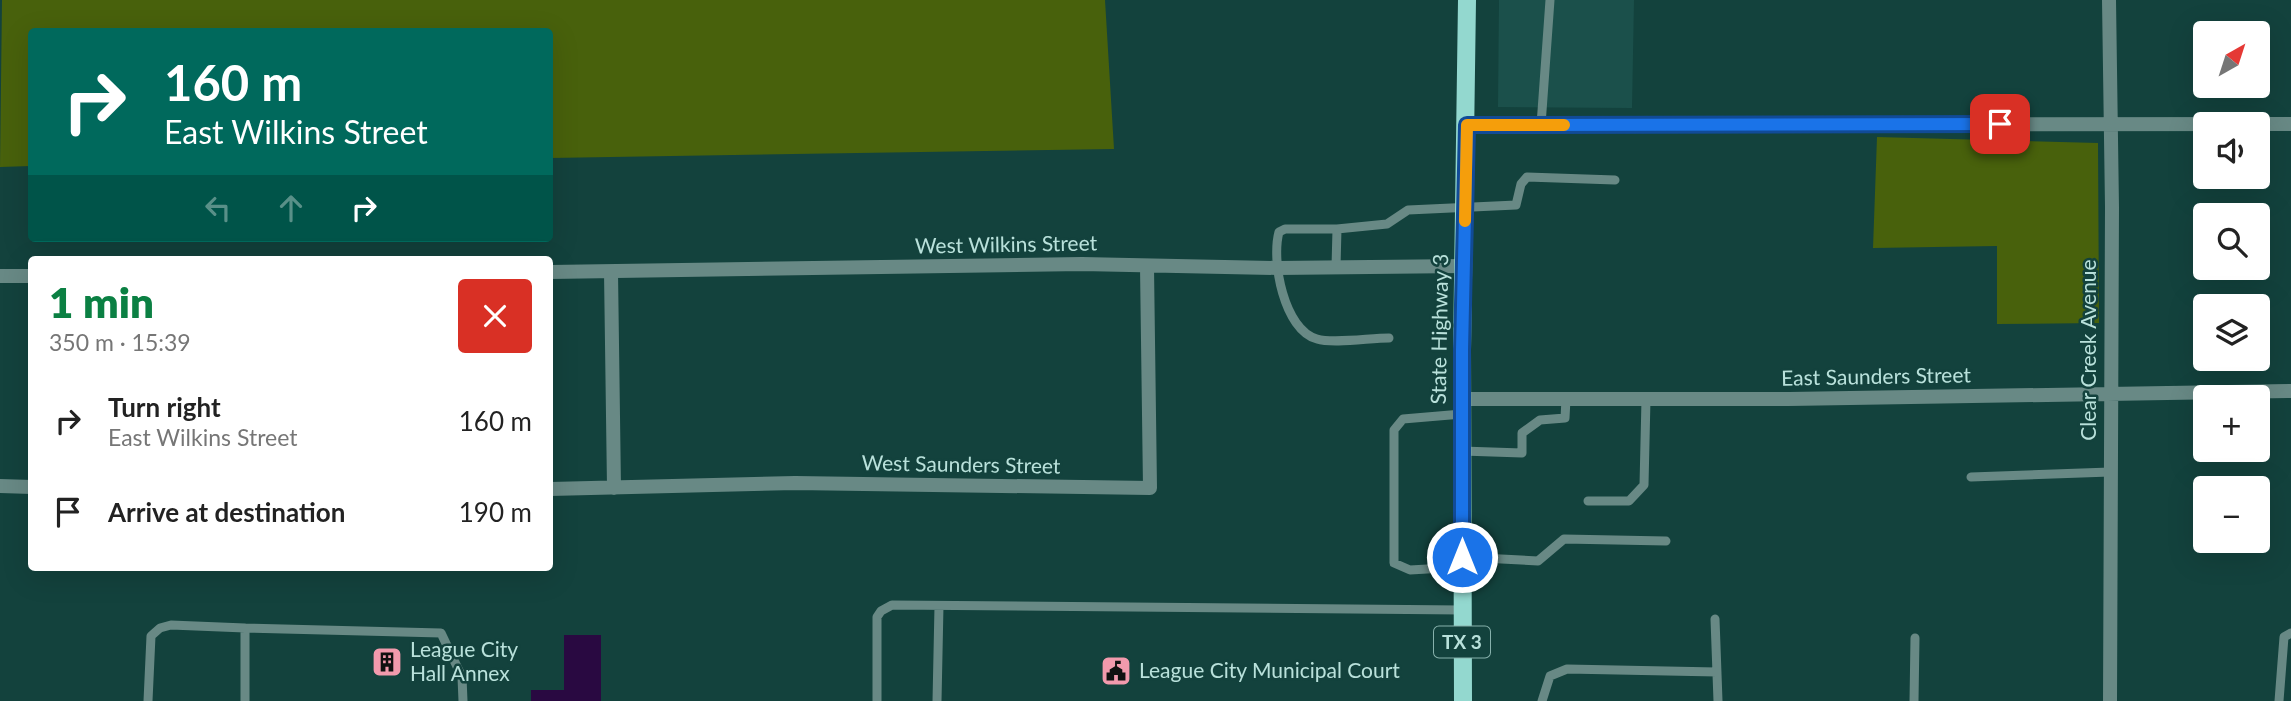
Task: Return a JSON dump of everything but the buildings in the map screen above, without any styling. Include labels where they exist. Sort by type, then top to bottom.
[{"type":"main road","name":"State Highway 3","points":[[1463,701],[1462,407],[1467,0]]},
{"type":"street","name":"Clear Creek Avenue","points":[[2109,0],[2110,701]]},
{"type":"street","points":[[1467,125],[2291,124]]},
{"type":"street","name":"West Wilkins Street","points":[[553,272],[1082,264],[1277,268],[1464,266]]},
{"type":"street","name":"West Saunders Street","points":[[553,489],[795,484],[1150,488],[1147,267]]},
{"type":"street","points":[[611,272],[614,488]]},
{"type":"street","points":[[0,276],[28,276]]},
{"type":"street","name":"East Saunders Street","points":[[1462,407],[1566,399],[2291,391]]},
{"type":"street","points":[[0,486],[28,487]]},
{"type":"lane","points":[[1541,125],[1550,0]]},
{"type":"lane","points":[[1389,338],[1316,339],[1293,322],[1277,268],[1279,232],[1285,229],[1337,229],[1387,224],[1408,210],[1516,205],[1521,184],[1527,177],[1615,180]]},
{"type":"lane","points":[[1336,267],[1337,229]]},
{"type":"lane","points":[[1462,451],[1522,453],[1522,433],[1540,420],[1565,418],[1566,399]]},
{"type":"lane","points":[[1588,501],[1629,500],[1644,485],[1646,399]]},
{"type":"lane","points":[[1462,407],[1403,419],[1394,430],[1394,563],[1410,570],[1462,562],[1538,561],[1564,539],[1666,541]]},
{"type":"lane","points":[[1971,477],[2110,472]]},
{"type":"lane","points":[[877,701],[876,624],[881,611],[892,605],[1462,610]]},
{"type":"lane","points":[[937,701],[939,606]]},
{"type":"lane","points":[[1715,619],[1718,701]]},
{"type":"lane","points":[[148,701],[151,636],[160,628],[171,625],[441,633],[462,677],[463,701]]},
{"type":"lane","points":[[245,628],[245,701]]},
{"type":"lane","points":[[2279,701],[2284,637],[2291,633]]},
{"type":"lane","points":[[1914,701],[1915,638]]},
{"type":"lane","points":[[1542,701],[1550,676],[1567,669],[1717,673]]},
{"type":"shaded area","points":[[1499,0],[1634,0],[1632,108],[1498,107]]},
{"type":"shaded area","points":[[564,635],[601,635],[601,701],[531,701],[531,690],[564,690]]},
{"type":"green space","points":[[2,0],[1105,0],[1114,149],[553,158],[553,28],[28,28],[28,166],[0,167]]},
{"type":"green space","points":[[1877,137],[2098,143],[2099,323],[1997,324],[1997,246],[1873,248]]},
{"type":"slow traffic","points":[[1465,221],[1467,125],[1564,125]]},
{"type":"place","name":"League City Hall Annex","points":[[387,662]]},
{"type":"place","name":"League City Municipal Court","points":[[1116,671]]},
{"type":"route","points":[[1462,557],[1462,350],[1467,125],[2000,124]]}]
